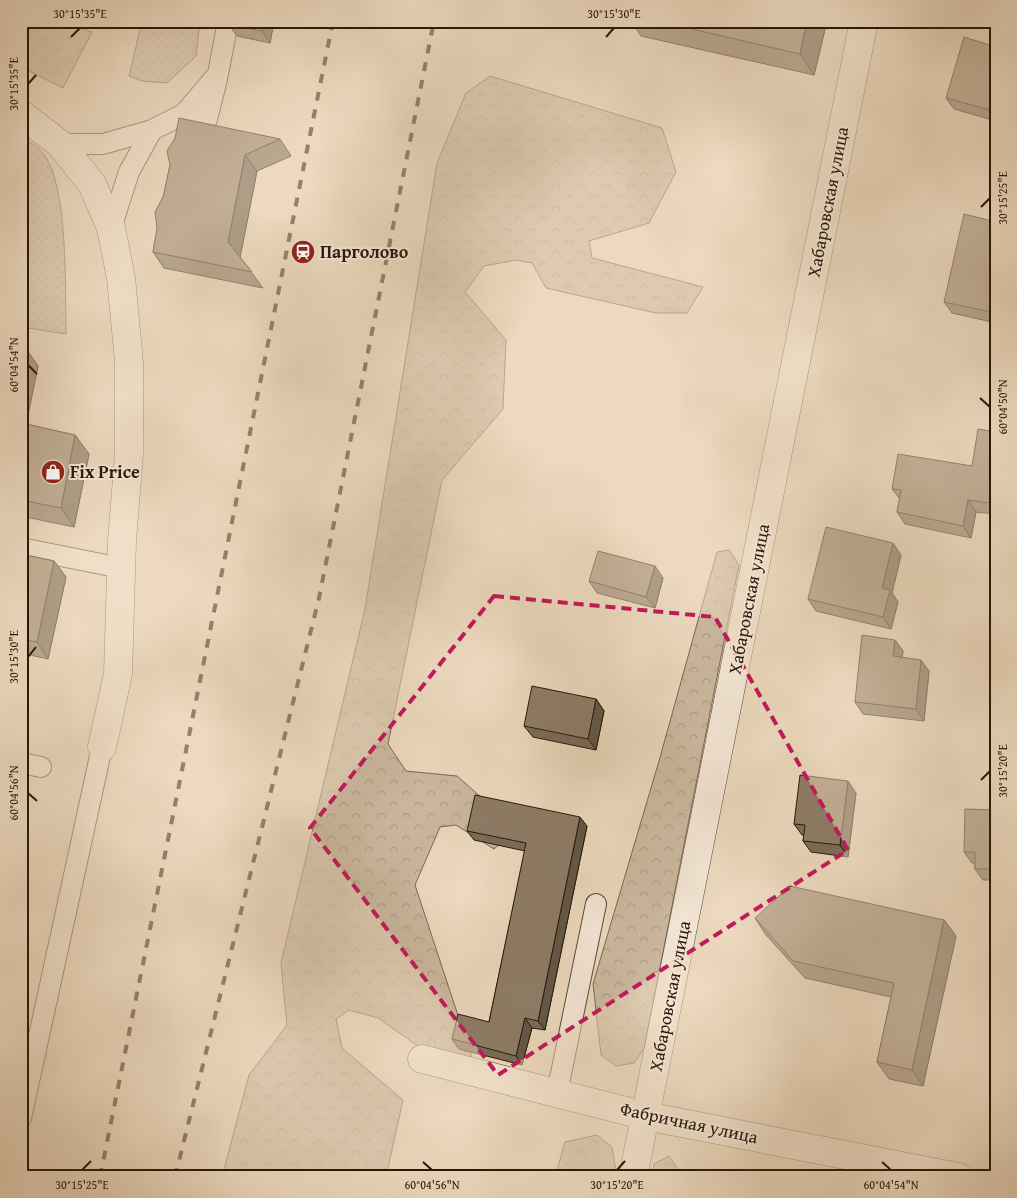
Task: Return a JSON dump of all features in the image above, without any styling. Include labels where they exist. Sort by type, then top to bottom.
[{"type":"street","name":"Хабаровская улица","points":[[634,1177],[864,21]]},
{"type":"street","points":[[21,114],[60,144],[92,184],[111,228],[121,278],[129,362],[129,454],[120,568],[118,674],[102,747]]},
{"type":"street","name":"Фабричная улица","points":[[422,1059],[646,1116],[958,1177]]},
{"type":"lane","points":[[60,144],[103,144],[152,130],[184,114],[218,74],[228,21]]},
{"type":"lane","points":[[111,228],[129,172],[152,130]]},
{"type":"lane","points":[[21,548],[120,568]]},
{"type":"lane","points":[[21,1118],[102,747]]},
{"type":"lane","points":[[21,763],[41,767]]},
{"type":"lane","points":[[557,1093],[596,904]]},
{"type":"highlighted area","points":[[494,596],[715,617],[848,850],[498,1075],[310,828]]},
{"type":"green space","points":[[21,21],[62,21],[92,32],[63,88],[21,67]]},
{"type":"green space","points":[[142,21],[200,21],[196,56],[167,83],[142,81],[129,76]]},
{"type":"green space","points":[[490,76],[662,128],[676,172],[649,223],[589,241],[592,258],[703,287],[687,313],[656,313],[546,288],[532,263],[516,260],[484,266],[465,292],[506,340],[503,409],[442,480],[388,744],[406,771],[457,776],[517,829],[494,849],[456,825],[440,827],[415,885],[476,1070],[445,1065],[378,1018],[349,1010],[336,1019],[342,1048],[403,1100],[386,1177],[222,1177],[249,1075],[287,1025],[281,963],[365,609],[437,163],[466,93]]},
{"type":"green space","points":[[21,136],[42,152],[51,167],[57,187],[64,239],[66,334],[21,327]]},
{"type":"green space","points":[[729,550],[739,565],[644,1049],[634,1063],[616,1066],[601,1055],[593,984],[659,761],[717,552]]},
{"type":"green space","points":[[597,1135],[612,1147],[617,1177],[555,1177],[565,1142]]},
{"type":"green space","points":[[669,1156],[683,1177],[652,1177],[654,1164]]},
{"type":"building","points":[[230,21],[264,21],[262,31],[229,25]]},
{"type":"building","points":[[657,21],[807,21],[800,54]]},
{"type":"building","points":[[964,37],[996,47],[996,90],[990,110],[946,98]]},
{"type":"building","points":[[179,118],[280,139],[245,155],[228,242],[252,272],[153,252],[157,228],[155,212],[163,197],[170,165],[167,151],[175,138]]},
{"type":"building","points":[[964,214],[996,222],[996,313],[944,302]]},
{"type":"building","points":[[21,346],[24,346],[21,360]]},
{"type":"building","points":[[21,423],[75,435],[61,508],[21,500]]},
{"type":"building","points":[[978,429],[996,432],[996,504],[968,500],[963,526],[897,512],[901,490],[892,489],[898,454],[972,466]]},
{"type":"building","points":[[826,527],[893,543],[882,588],[890,590],[883,617],[808,599]]},
{"type":"building","points":[[598,551],[655,566],[646,597],[589,581]]},
{"type":"building","points":[[21,554],[54,561],[37,642],[21,639]]},
{"type":"building","points":[[862,635],[895,640],[893,656],[921,660],[916,709],[855,702]]},
{"type":"building","points":[[532,686],[596,699],[588,739],[524,726]]},
{"type":"building","points":[[800,775],[848,781],[840,845],[803,841],[805,825],[794,824]]},
{"type":"building","points":[[475,795],[580,817],[538,1021],[525,1018],[516,1056],[452,1039],[458,1014],[489,1022],[526,843],[467,831]]},
{"type":"building","points":[[965,809],[996,810],[996,869],[975,869],[975,852],[964,852]]},
{"type":"building","points":[[790,886],[944,920],[912,1070],[877,1062],[894,983],[793,961],[755,918]]},
{"type":"railway","points":[[100,1177],[333,21]]},
{"type":"railway","points":[[175,1177],[319,598],[434,21]]},
{"type":"place","name":"Парголово","points":[[303,252]]},
{"type":"place","name":"Fix Price","points":[[53,472]]}]
